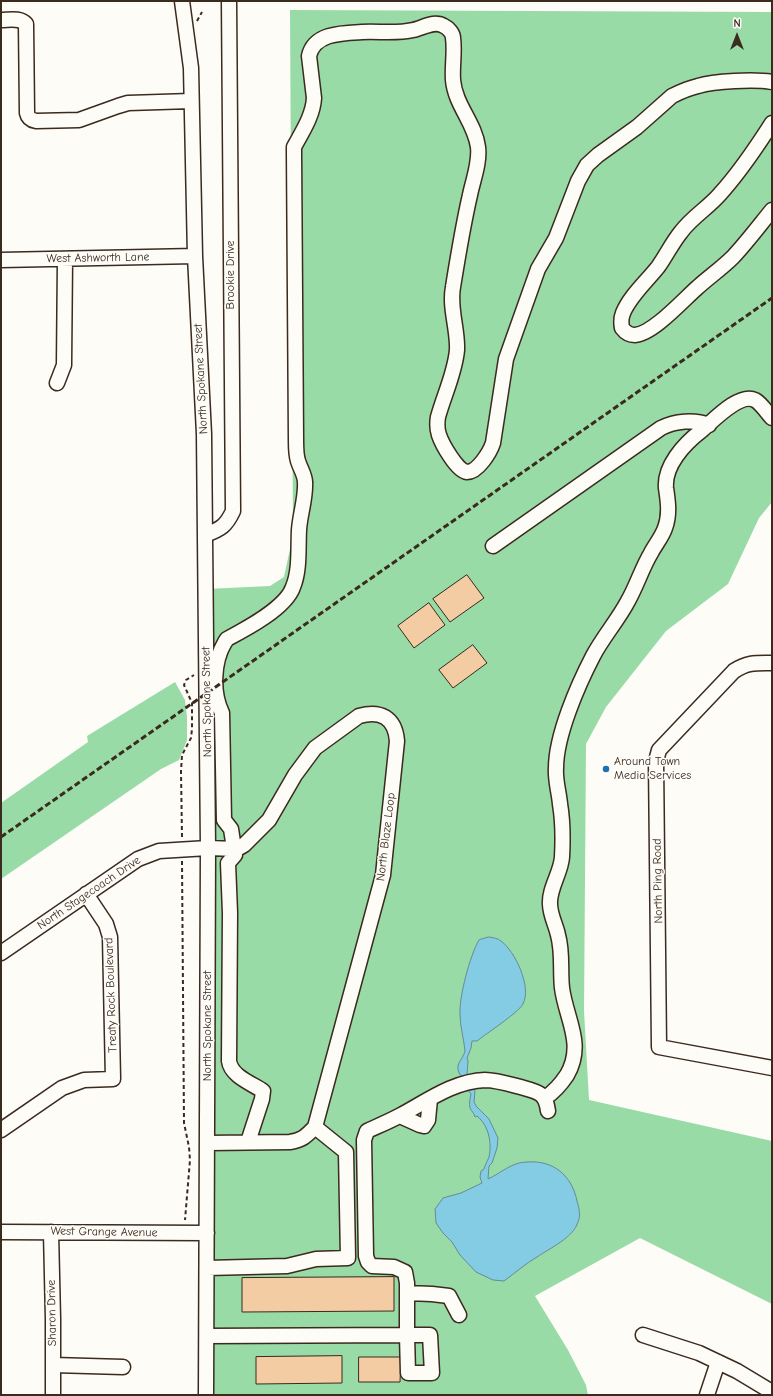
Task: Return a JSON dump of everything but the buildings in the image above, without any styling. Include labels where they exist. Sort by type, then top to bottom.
[{"type":"street","name":"Brookie Drive","points":[[205,535],[219,530],[227,522],[233,511],[229,1]]},
{"type":"street","name":"North Spokane Street","points":[[180,4],[186,23],[191,68],[195,256],[204,434],[208,848],[208,1233],[206,1395]]},
{"type":"street","points":[[1,20],[19,20],[26,24],[27,113],[31,120],[79,120],[122,104],[191,101]]},
{"type":"street","points":[[248,1142],[262,1099],[263,1091],[240,1077],[230,1066],[230,913],[228,863],[235,855],[230,829],[224,820],[222,713],[216,693],[216,665],[222,646],[227,639],[266,615],[287,599],[294,586],[298,563],[300,519],[305,480],[298,460],[296,440],[294,147],[312,113],[314,105],[309,56],[313,45],[323,38],[335,34],[371,32],[403,33],[433,24],[444,26],[450,31],[453,37],[453,81],[456,94],[475,137],[478,148],[478,159],[452,290],[457,348],[456,358],[438,417],[437,426],[439,436],[446,450],[462,471],[466,472],[477,467],[489,452],[493,443],[506,360],[538,269],[556,238],[578,181],[587,165],[598,154],[624,137],[672,96],[680,92],[698,85],[755,81],[772,82]]},
{"type":"street","points":[[772,123],[748,159],[720,194],[680,232],[657,268],[631,301],[623,314],[621,322],[622,328],[629,334],[634,335],[652,328],[664,319],[696,288],[731,258],[753,235],[772,210]]},
{"type":"street","name":"West Ashworth Lane","points":[[1,260],[195,256]]},
{"type":"street","points":[[57,383],[64,365],[65,259]]},
{"type":"street","points":[[207,1336],[407,1335],[407,1283],[405,1272],[394,1267],[372,1266],[368,1262],[366,1256],[364,1140],[367,1131],[400,1116],[456,1086],[483,1080],[500,1082],[530,1090],[542,1095],[546,1104],[564,1080],[573,1064],[575,1052],[573,1031],[562,989],[562,958],[558,934],[550,907],[552,891],[559,874],[562,859],[562,823],[556,769],[558,747],[567,719],[593,656],[628,601],[651,553],[666,527],[668,509],[666,479],[671,464],[677,455],[693,438],[709,426],[719,415],[731,406],[746,399],[758,402],[772,418]]},
{"type":"street","points":[[493,546],[660,428],[668,424],[682,421],[703,423],[709,426]]},
{"type":"street","name":"North Ping Road","points":[[772,663],[750,663],[743,665],[734,671],[659,750],[656,761],[656,769],[659,1046],[772,1068]]},
{"type":"street","name":"North Blaze Loop","points":[[208,848],[236,849],[244,845],[269,820],[294,775],[316,748],[359,716],[376,714],[384,716],[389,720],[396,733],[397,741],[382,875],[315,1127]]},
{"type":"street","name":"North Stagecoach Drive","points":[[1,953],[138,859],[159,851],[208,848]]},
{"type":"street","name":"Treaty Rock Boulevard","points":[[1,1130],[62,1088],[84,1080],[113,1079],[110,937],[106,924],[86,894]]},
{"type":"street","points":[[400,1116],[424,1126],[428,1120],[430,1099]]},
{"type":"street","points":[[207,1268],[287,1266],[316,1259],[348,1258],[346,1152],[315,1127],[308,1135],[300,1140],[290,1142],[208,1143]]},
{"type":"street","name":"West Grange Avenue","points":[[1,1232],[208,1233]]},
{"type":"street","name":"Sharon Drive","points":[[51,1232],[52,1395]]},
{"type":"street","points":[[407,1293],[449,1296],[459,1316]]},
{"type":"street","points":[[643,1335],[699,1353],[737,1371],[772,1392]]},
{"type":"street","points":[[707,1395],[718,1362]]},
{"type":"street","points":[[53,1365],[123,1366]]},
{"type":"path","points":[[185,1233],[190,1160],[184,1122],[181,770],[182,755],[191,738],[192,723],[192,704],[184,686],[186,680],[194,675]]},
{"type":"green space","points":[[290,10],[772,12],[772,502],[759,518],[728,584],[666,631],[606,707],[586,744],[584,1011],[589,1100],[772,1141],[772,1304],[640,1238],[535,1296],[568,1350],[586,1385],[588,1395],[206,1395],[206,589],[270,586],[284,577],[293,535]]},
{"type":"green space","points":[[175,682],[185,700],[187,717],[187,740],[179,760],[161,769],[1,879],[1,803],[88,742],[87,736]]},
{"type":"water","points":[[489,937],[500,940],[512,953],[524,979],[525,997],[520,1008],[502,1023],[477,1041],[472,1041],[467,1058],[467,1074],[465,1077],[460,1075],[458,1071],[458,1065],[465,1051],[460,1019],[461,997],[469,966],[479,940]]},
{"type":"water","points":[[471,1086],[475,1091],[474,1102],[476,1106],[489,1119],[498,1138],[497,1148],[492,1163],[489,1166],[488,1179],[507,1168],[522,1162],[537,1162],[546,1164],[560,1171],[571,1184],[575,1192],[580,1214],[575,1228],[566,1238],[504,1281],[493,1280],[476,1272],[460,1255],[452,1242],[436,1223],[435,1209],[443,1198],[461,1193],[482,1183],[480,1177],[481,1171],[484,1169],[489,1157],[489,1135],[481,1120],[477,1116],[475,1117],[470,1108],[471,1094],[466,1088]]},
{"type":"railway","points":[[1,837],[772,298]]},
{"type":"place","name":"Around Town Media Services","points":[[606,769]]}]
